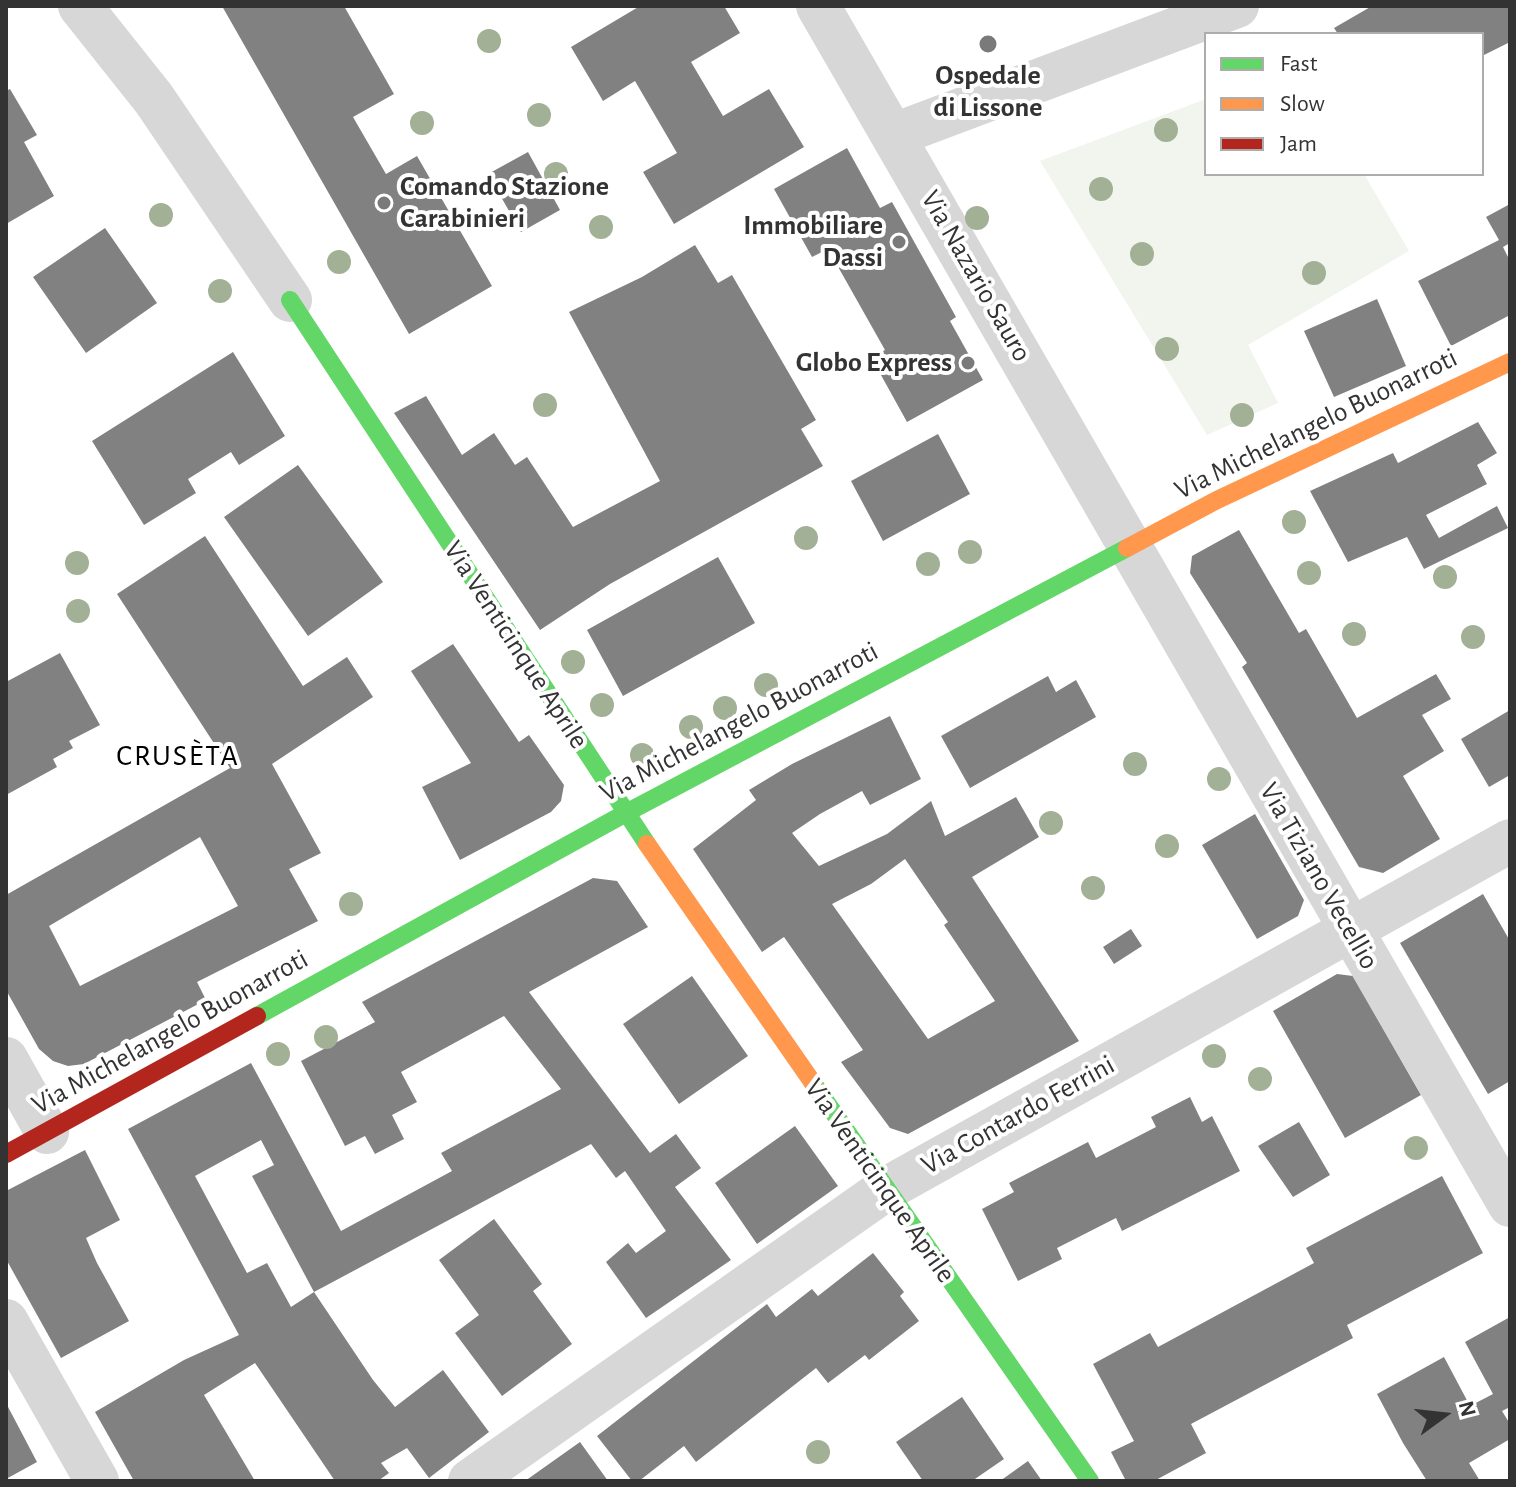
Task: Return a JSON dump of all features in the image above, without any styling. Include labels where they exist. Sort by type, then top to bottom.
[{"type":"street","name":"Via Venticinque Aprile","points":[[80,6],[154,99],[290,300],[626,813],[1090,1481]]},
{"type":"street","name":"Via Nazario Sauro","points":[[818,6],[1130,547]]},
{"type":"street","points":[[894,135],[1237,6]]},
{"type":"street","name":"Via Michelangelo Buonarroti","points":[[6,1154],[626,813],[1217,500],[1510,362]]},
{"type":"street","name":"Via Tiziano Vecellio","points":[[1130,547],[1510,1205]]},
{"type":"street","name":"Via Contardo Ferrini","points":[[470,1481],[886,1189],[1510,841]]},
{"type":"street","points":[[6,1059],[47,1132]]},
{"type":"street","points":[[6,1321],[97,1481]]},
{"type":"shaded area","points":[[1204,100],[1204,176],[1365,176],[1409,251],[1248,345],[1278,403],[1207,435],[1040,161]]},
{"type":"building","points":[[222,6],[344,6],[394,94],[353,117],[386,174],[417,156],[492,286],[409,334]]},
{"type":"building","points":[[640,6],[724,6],[740,33],[691,62],[723,116],[769,89],[804,147],[674,224],[643,172],[677,153],[635,81],[603,101],[571,47]]},
{"type":"building","points":[[1372,6],[1510,6],[1510,42],[1484,55],[1484,32],[1337,32],[1334,28]]},
{"type":"building","points":[[10,89],[37,135],[24,142],[54,196],[6,224],[6,91]]},
{"type":"building","points":[[847,148],[880,208],[892,202],[956,317],[950,321],[983,380],[907,422],[871,357],[885,350],[828,249],[812,257],[774,189]]},
{"type":"building","points":[[528,152],[560,210],[521,232],[488,174]]},
{"type":"building","points":[[1510,204],[1510,243],[1503,247],[1510,261],[1510,315],[1451,346],[1418,281],[1499,240],[1486,217]]},
{"type":"building","points":[[105,228],[157,303],[86,353],[33,277]]},
{"type":"building","points":[[695,245],[718,283],[732,275],[816,420],[801,429],[823,466],[610,584],[540,630],[394,413],[426,396],[462,455],[494,433],[515,465],[527,457],[573,527],[660,481],[569,312],[642,277]]},
{"type":"building","points":[[1377,299],[1406,366],[1334,397],[1304,331]]},
{"type":"building","points":[[233,352],[285,436],[239,465],[231,452],[188,479],[196,493],[144,525],[92,441]]},
{"type":"building","points":[[1478,422],[1497,453],[1477,465],[1487,484],[1426,515],[1439,538],[1497,506],[1508,528],[1424,569],[1407,537],[1348,562],[1310,491],[1393,453],[1398,463]]},
{"type":"building","points":[[938,434],[970,494],[883,541],[851,481]]},
{"type":"building","points":[[298,465],[383,582],[308,636],[224,517]]},
{"type":"building","points":[[1239,530],[1299,633],[1306,629],[1357,718],[1436,674],[1451,699],[1422,715],[1444,751],[1403,776],[1440,839],[1383,873],[1359,867],[1242,667],[1247,663],[1190,573],[1192,556]]},
{"type":"building","points":[[205,536],[303,686],[347,657],[373,697],[272,764],[321,853],[289,869],[318,921],[197,982],[206,1000],[84,1064],[68,1066],[53,1061],[39,1049],[6,990],[6,895],[230,768],[117,594]],"holes":[[[200,837],[238,906],[80,986],[49,926]]]},
{"type":"building","points":[[718,557],[755,623],[623,696],[587,630]]},
{"type":"building","points":[[453,644],[519,742],[529,735],[564,785],[561,801],[551,812],[460,860],[422,787],[471,763],[411,671]]},
{"type":"building","points":[[60,653],[100,725],[69,741],[73,748],[53,759],[57,767],[6,795],[6,682]]},
{"type":"building","points":[[1048,676],[1056,692],[1076,680],[1096,717],[970,788],[941,736]]},
{"type":"building","points":[[1510,710],[1510,775],[1489,787],[1461,739]]},
{"type":"building","points":[[890,716],[921,779],[870,805],[862,791],[792,833],[819,866],[887,834],[931,801],[945,836],[1016,797],[1039,837],[972,877],[1079,1041],[908,1134],[890,1128],[841,1062],[863,1050],[784,937],[762,952],[693,849],[756,800],[749,790],[792,764]],"holes":[[[905,859],[948,922],[944,925],[995,1001],[928,1039],[832,904],[871,884]]]},
{"type":"building","points":[[1255,814],[1304,900],[1298,916],[1257,939],[1202,845]]},
{"type":"building","points":[[593,878],[617,881],[648,927],[529,992],[650,1153],[676,1134],[701,1168],[675,1187],[731,1260],[646,1318],[606,1262],[628,1243],[636,1253],[666,1231],[625,1171],[616,1178],[591,1144],[314,1292],[373,1380],[395,1407],[443,1370],[489,1432],[429,1478],[407,1448],[381,1463],[389,1473],[378,1481],[335,1481],[255,1363],[204,1395],[255,1481],[134,1481],[95,1412],[184,1360],[239,1335],[128,1129],[251,1063],[341,1231],[452,1171],[441,1153],[561,1089],[504,1016],[401,1072],[417,1102],[392,1115],[404,1139],[375,1154],[365,1136],[345,1146],[301,1061],[375,1022],[362,1002]],"holes":[[[261,1140],[274,1165],[252,1176],[314,1292],[291,1307],[267,1263],[247,1273],[195,1176]]]},
{"type":"building","points":[[1483,894],[1510,941],[1510,1081],[1488,1094],[1400,943]]},
{"type":"building","points":[[1131,929],[1142,946],[1114,964],[1103,947]]},
{"type":"building","points":[[1337,974],[1353,976],[1421,1095],[1345,1138],[1273,1011]]},
{"type":"building","points":[[692,976],[748,1056],[679,1104],[623,1024]]},
{"type":"building","points":[[1190,1097],[1202,1122],[1212,1116],[1240,1171],[1122,1231],[1116,1218],[1057,1248],[1062,1259],[1018,1281],[982,1209],[1014,1192],[1009,1183],[1088,1142],[1096,1158],[1156,1127],[1151,1117]]},
{"type":"building","points":[[1299,1122],[1330,1175],[1293,1197],[1258,1146]]},
{"type":"building","points":[[795,1126],[838,1186],[757,1244],[715,1183]]},
{"type":"building","points":[[85,1150],[120,1220],[86,1238],[129,1321],[61,1358],[6,1259],[6,1191]]},
{"type":"building","points":[[1442,1176],[1483,1253],[1347,1325],[1353,1338],[1191,1424],[1206,1453],[1154,1481],[1126,1481],[1111,1452],[1134,1441],[1093,1364],[1150,1333],[1158,1347],[1314,1263],[1306,1248]]},
{"type":"building","points":[[494,1219],[542,1284],[533,1291],[572,1344],[502,1396],[455,1333],[479,1315],[439,1260]]},
{"type":"building","points":[[873,1253],[904,1292],[900,1296],[919,1321],[869,1360],[865,1355],[828,1383],[816,1368],[696,1462],[684,1446],[639,1481],[632,1481],[597,1436],[767,1304],[776,1317],[812,1289],[818,1296]]},
{"type":"building","points":[[1510,1317],[1510,1407],[1502,1411],[1510,1424],[1510,1439],[1469,1463],[1480,1481],[1427,1481],[1377,1394],[1444,1357],[1470,1406],[1493,1394],[1465,1342]]},
{"type":"building","points":[[962,1397],[1004,1459],[972,1481],[923,1481],[896,1442]]},
{"type":"building","points":[[6,1403],[37,1462],[6,1479]]},
{"type":"building","points":[[580,1442],[608,1481],[525,1481]]},
{"type":"building","points":[[1028,1461],[1042,1481],[1000,1481]]},
{"type":"traffic: fast","points":[[290,300],[647,844]]},
{"type":"traffic: fast","points":[[257,1016],[626,813],[1127,548]]},
{"type":"traffic: fast","points":[[813,1083],[1090,1481]]},
{"type":"traffic: slow","points":[[1127,548],[1217,500],[1510,362]]},
{"type":"traffic: slow","points":[[647,844],[813,1083]]},
{"type":"traffic: jam","points":[[6,1154],[257,1016]]},
{"type":"place","name":"Ospedale di Lissone","points":[[988,44]]},
{"type":"place","name":"Comando Stazione Carabinieri","points":[[384,203]]},
{"type":"place","name":"Immobiliare Dassi","points":[[899,242]]},
{"type":"place","name":"Globo Express","points":[[968,363]]},
{"type":"district","name":"CRUSÈTA","points":[[178,756]]}]
